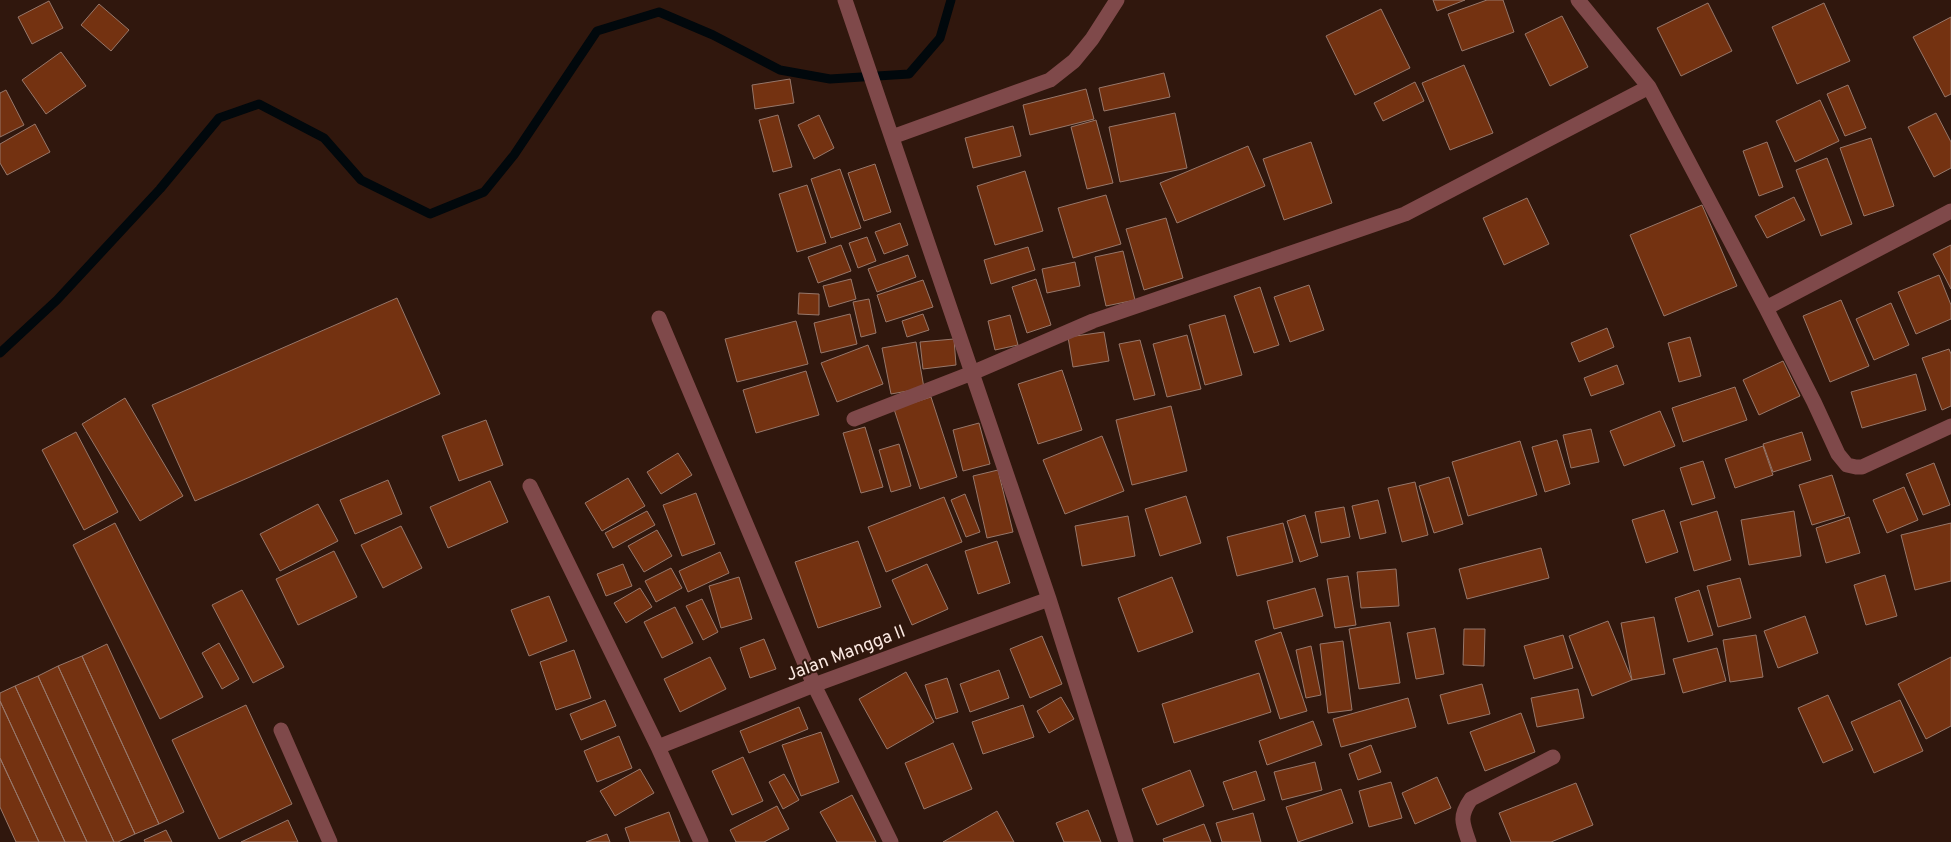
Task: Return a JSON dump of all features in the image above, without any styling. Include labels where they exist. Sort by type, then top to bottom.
[{"type":"street","points":[[846,0],[873,85],[1049,599],[1126,842]]},
{"type":"street","points":[[892,137],[1050,80],[1074,60],[1092,38],[1117,0]]},
{"type":"street","points":[[1578,0],[1649,87],[1766,308],[1838,454],[1847,465],[1856,468],[1862,466],[1951,426]]},
{"type":"street","points":[[854,419],[972,373],[1093,321],[1404,214],[1649,87]]},
{"type":"street","points":[[1766,308],[1951,211]]},
{"type":"street","points":[[659,318],[814,686],[892,842]]},
{"type":"street","points":[[530,486],[658,747],[701,842]]},
{"type":"street","name":"Jalan Mangga II","points":[[658,747],[814,686],[1049,599]]},
{"type":"street","points":[[281,730],[330,842]]},
{"type":"street","points":[[1469,842],[1462,824],[1464,810],[1471,799],[1553,757]]},
{"type":"building","points":[[1433,0],[1465,0],[1437,11]]},
{"type":"building","points":[[1487,0],[1503,0],[1514,32],[1462,51],[1448,14]]},
{"type":"building","points":[[49,1],[63,28],[32,44],[18,17]]},
{"type":"building","points":[[1708,3],[1732,51],[1681,76],[1657,28]]},
{"type":"building","points":[[1824,3],[1850,61],[1797,84],[1772,27]]},
{"type":"building","points":[[99,4],[129,30],[111,51],[81,25]]},
{"type":"building","points":[[1381,9],[1410,68],[1355,95],[1326,36]]},
{"type":"building","points":[[1562,16],[1588,67],[1550,86],[1525,34]]},
{"type":"building","points":[[1951,17],[1951,94],[1945,97],[1913,37]]},
{"type":"building","points":[[61,52],[86,86],[46,114],[22,80]]},
{"type":"building","points":[[1464,65],[1493,133],[1450,150],[1422,83]]},
{"type":"building","points":[[1164,73],[1170,97],[1104,111],[1099,88]]},
{"type":"building","points":[[790,79],[794,103],[755,109],[752,85]]},
{"type":"building","points":[[1415,82],[1424,101],[1383,121],[1374,103]]},
{"type":"building","points":[[1848,85],[1866,128],[1845,136],[1827,94]]},
{"type":"building","points":[[1086,89],[1094,119],[1030,135],[1023,105]]},
{"type":"building","points":[[6,90],[24,125],[0,137],[0,93]]},
{"type":"building","points":[[1820,100],[1839,141],[1795,162],[1776,121]]},
{"type":"building","points":[[1175,113],[1187,168],[1120,182],[1109,127]]},
{"type":"building","points":[[1936,113],[1951,142],[1951,168],[1934,177],[1908,127]]},
{"type":"building","points":[[778,115],[792,167],[773,172],[759,120]]},
{"type":"building","points":[[819,115],[834,148],[814,159],[798,125]]},
{"type":"building","points":[[1096,120],[1113,183],[1087,189],[1071,127]]},
{"type":"building","points":[[35,124],[50,152],[7,175],[0,163],[0,144]]},
{"type":"building","points":[[1013,126],[1021,156],[973,168],[965,138]]},
{"type":"building","points":[[1871,138],[1894,206],[1864,216],[1840,148]]},
{"type":"building","points":[[1311,142],[1332,203],[1284,220],[1263,159]]},
{"type":"building","points":[[1767,142],[1783,187],[1759,196],[1743,151]]},
{"type":"building","points":[[1248,146],[1265,186],[1177,223],[1160,183]]},
{"type":"building","points":[[1827,158],[1852,224],[1821,236],[1796,170]]},
{"type":"building","points":[[875,164],[891,212],[864,221],[848,173]]},
{"type":"building","points":[[840,169],[861,228],[831,238],[811,179]]},
{"type":"building","points":[[1025,171],[1043,231],[995,245],[977,186]]},
{"type":"building","points":[[807,185],[826,243],[797,252],[779,194]]},
{"type":"building","points":[[1106,195],[1121,244],[1073,258],[1058,208]]},
{"type":"building","points":[[1794,197],[1805,220],[1767,238],[1755,216]]},
{"type":"building","points":[[1527,198],[1549,244],[1504,265],[1483,218]]},
{"type":"building","points":[[1702,205],[1737,286],[1664,316],[1630,235]]},
{"type":"building","points":[[1166,218],[1183,278],[1144,290],[1126,229]]},
{"type":"building","points":[[900,223],[908,245],[884,254],[875,232]]},
{"type":"building","points":[[867,237],[876,261],[858,268],[849,243]]},
{"type":"building","points":[[841,245],[851,271],[818,283],[808,257]]},
{"type":"building","points":[[1951,245],[1951,289],[1933,254]]},
{"type":"building","points":[[1028,247],[1035,270],[991,284],[984,260]]},
{"type":"building","points":[[1123,251],[1135,300],[1106,306],[1095,257]]},
{"type":"building","points":[[908,255],[916,277],[877,292],[868,269]]},
{"type":"building","points":[[1075,262],[1080,286],[1047,293],[1042,269]]},
{"type":"building","points":[[1939,275],[1951,305],[1951,319],[1916,334],[1898,292]]},
{"type":"building","points":[[851,279],[856,299],[829,307],[823,286]]},
{"type":"building","points":[[1036,279],[1051,325],[1027,333],[1012,287]]},
{"type":"building","points":[[923,280],[933,307],[886,322],[877,295]]},
{"type":"building","points":[[1309,285],[1324,330],[1290,342],[1274,297]]},
{"type":"building","points":[[1260,287],[1279,345],[1254,353],[1234,296]]},
{"type":"building","points":[[799,293],[819,294],[819,315],[798,314]]},
{"type":"building","points":[[397,298],[440,394],[195,501],[152,405]]},
{"type":"building","points":[[869,299],[876,333],[861,337],[853,302]]},
{"type":"building","points":[[1841,300],[1869,366],[1830,382],[1803,316]]},
{"type":"building","points":[[1891,303],[1909,345],[1874,360],[1856,319]]},
{"type":"building","points":[[850,314],[857,344],[821,353],[814,323]]},
{"type":"building","points":[[923,314],[929,330],[907,337],[902,321]]},
{"type":"building","points":[[1010,315],[1018,345],[995,350],[988,321]]},
{"type":"building","points":[[1225,315],[1242,375],[1205,385],[1189,325]]},
{"type":"building","points":[[796,321],[808,364],[737,382],[725,339]]},
{"type":"building","points":[[1607,328],[1614,347],[1579,362],[1571,343]]},
{"type":"building","points":[[1104,332],[1109,361],[1073,367],[1068,337]]},
{"type":"building","points":[[1187,335],[1201,389],[1167,397],[1153,344]]},
{"type":"building","points":[[1690,337],[1701,376],[1679,382],[1668,343]]},
{"type":"building","points":[[954,339],[956,365],[923,369],[920,342]]},
{"type":"building","points":[[1140,340],[1155,395],[1134,400],[1119,344]]},
{"type":"building","points":[[916,342],[924,388],[891,394],[882,348]]},
{"type":"building","points":[[868,345],[883,384],[837,402],[821,363]]},
{"type":"building","points":[[1949,349],[1951,354],[1951,406],[1942,410],[1922,358]]},
{"type":"building","points":[[1783,361],[1800,396],[1759,415],[1743,380]]},
{"type":"building","points":[[1617,365],[1624,384],[1591,396],[1584,378]]},
{"type":"building","points":[[1062,370],[1082,430],[1038,444],[1018,384]]},
{"type":"building","points":[[806,371],[819,415],[756,433],[743,390]]},
{"type":"building","points":[[1916,374],[1926,410],[1862,428],[1851,392]]},
{"type":"building","points":[[1735,387],[1747,420],[1683,442],[1672,408]]},
{"type":"building","points":[[931,397],[957,477],[920,489],[894,409]]},
{"type":"building","points":[[125,398],[183,496],[140,521],[82,424]]},
{"type":"building","points":[[1171,406],[1187,471],[1132,485],[1116,420]]},
{"type":"building","points":[[1660,411],[1675,446],[1624,466],[1610,431]]},
{"type":"building","points":[[486,420],[503,465],[459,481],[442,436]]},
{"type":"building","points":[[979,423],[990,464],[963,471],[953,430]]},
{"type":"building","points":[[865,427],[883,487],[861,493],[843,433]]},
{"type":"building","points":[[1591,429],[1599,462],[1571,468],[1563,435]]},
{"type":"building","points":[[76,432],[118,512],[84,530],[42,450]]},
{"type":"building","points":[[1802,432],[1811,460],[1773,472],[1763,444]]},
{"type":"building","points":[[1102,436],[1124,491],[1065,514],[1043,460]]},
{"type":"building","points":[[1557,440],[1570,484],[1545,492],[1532,447]]},
{"type":"building","points":[[1520,441],[1537,495],[1468,516],[1452,462]]},
{"type":"building","points":[[899,444],[911,486],[891,492],[879,450]]},
{"type":"building","points":[[1763,446],[1773,475],[1735,488],[1725,459]]},
{"type":"building","points":[[678,453],[692,475],[661,494],[647,472]]},
{"type":"building","points":[[1703,461],[1715,498],[1692,505],[1680,468]]},
{"type":"building","points":[[1934,463],[1950,505],[1923,515],[1906,474]]},
{"type":"building","points":[[998,470],[1013,532],[987,538],[973,476]]},
{"type":"building","points":[[1832,475],[1845,515],[1812,525],[1799,485]]},
{"type":"building","points":[[1449,477],[1463,524],[1434,533],[1419,486]]},
{"type":"building","points":[[628,478],[645,506],[602,531],[585,503]]},
{"type":"building","points":[[388,480],[402,514],[355,534],[340,500]]},
{"type":"building","points":[[490,481],[508,522],[448,548],[430,507]]},
{"type":"building","points":[[1415,482],[1428,535],[1402,542],[1388,488]]},
{"type":"building","points":[[1904,487],[1918,520],[1887,533],[1873,500]]},
{"type":"building","points":[[696,493],[715,544],[682,556],[663,505]]},
{"type":"building","points":[[965,494],[980,532],[966,537],[951,500]]},
{"type":"building","points":[[1186,496],[1201,543],[1160,556],[1145,509]]},
{"type":"building","points":[[944,497],[962,542],[886,572],[868,527]]},
{"type":"building","points":[[1378,500],[1386,533],[1360,539],[1352,506]]},
{"type":"building","points":[[318,504],[338,541],[280,571],[260,534]]},
{"type":"building","points":[[1344,507],[1350,537],[1321,543],[1315,512]]},
{"type":"building","points":[[1664,510],[1678,552],[1646,563],[1632,520]]},
{"type":"building","points":[[647,511],[655,525],[613,548],[605,533]]},
{"type":"building","points":[[1717,511],[1731,560],[1694,571],[1680,522]]},
{"type":"building","points":[[1794,511],[1801,556],[1749,565],[1741,520]]},
{"type":"building","points":[[1305,515],[1318,556],[1300,562],[1287,521]]},
{"type":"building","points":[[1128,516],[1135,556],[1082,566],[1075,526]]},
{"type":"building","points":[[1849,517],[1860,553],[1826,563],[1816,528]]},
{"type":"building","points":[[115,523],[203,697],[160,719],[73,545]]},
{"type":"building","points":[[1283,523],[1293,562],[1237,576],[1227,537]]},
{"type":"building","points":[[1951,523],[1951,581],[1915,590],[1901,535]]},
{"type":"building","points":[[401,526],[422,568],[383,588],[361,545]]},
{"type":"building","points":[[657,530],[672,556],[644,572],[628,546]]},
{"type":"building","points":[[858,541],[881,607],[818,628],[795,562]]},
{"type":"building","points":[[997,541],[1010,583],[978,594],[965,551]]},
{"type":"building","points":[[1541,548],[1549,578],[1467,599],[1459,569]]},
{"type":"building","points":[[334,551],[357,597],[298,625],[276,579]]},
{"type":"building","points":[[720,552],[729,573],[688,592],[679,571]]},
{"type":"building","points":[[623,564],[632,586],[606,596],[597,574]]},
{"type":"building","points":[[927,564],[948,609],[912,625],[892,580]]},
{"type":"building","points":[[671,568],[682,588],[656,602],[645,581]]},
{"type":"building","points":[[1396,569],[1399,606],[1361,608],[1357,572]]},
{"type":"building","points":[[1885,575],[1897,616],[1866,625],[1854,585]]},
{"type":"building","points":[[1348,576],[1356,625],[1335,628],[1327,579]]},
{"type":"building","points":[[739,577],[752,619],[721,628],[709,586]]},
{"type":"building","points":[[1172,577],[1193,632],[1138,652],[1118,598]]},
{"type":"building","points":[[1740,578],[1751,618],[1718,627],[1707,586]]},
{"type":"building","points":[[640,588],[652,607],[626,623],[614,603]]},
{"type":"building","points":[[1315,588],[1323,616],[1274,629],[1267,601]]},
{"type":"building","points":[[242,590],[284,667],[253,683],[212,605]]},
{"type":"building","points":[[1699,590],[1713,635],[1688,642],[1675,598]]},
{"type":"building","points":[[549,596],[567,641],[529,656],[511,610]]},
{"type":"building","points":[[702,599],[718,632],[703,640],[686,606]]},
{"type":"building","points":[[675,607],[693,643],[662,658],[644,622]]},
{"type":"building","points":[[1805,616],[1818,653],[1778,668],[1764,631]]},
{"type":"building","points":[[1654,617],[1665,674],[1632,680],[1621,623]]},
{"type":"building","points":[[1608,621],[1632,680],[1592,696],[1569,636]]},
{"type":"building","points":[[1390,622],[1400,683],[1359,689],[1349,629]]},
{"type":"building","points":[[1435,628],[1444,674],[1416,679],[1407,633]]},
{"type":"building","points":[[1464,629],[1485,629],[1484,666],[1463,665]]},
{"type":"building","points":[[1281,632],[1307,711],[1280,719],[1255,641]]},
{"type":"building","points":[[1563,635],[1573,668],[1534,679],[1524,646]]},
{"type":"building","points":[[1756,635],[1763,677],[1730,682],[1723,640]]},
{"type":"building","points":[[1042,636],[1062,684],[1030,698],[1010,649]]},
{"type":"building","points":[[764,639],[776,669],[750,678],[740,648]]},
{"type":"building","points":[[1343,641],[1352,710],[1328,713],[1320,644]]},
{"type":"building","points":[[219,643],[239,679],[222,689],[202,653]]},
{"type":"building","points":[[107,644],[184,812],[159,824],[82,656]]},
{"type":"building","points":[[1311,646],[1321,695],[1306,698],[1296,650]]},
{"type":"building","points":[[1717,648],[1726,681],[1683,693],[1673,659]]},
{"type":"building","points":[[574,650],[591,698],[556,710],[540,662]]},
{"type":"building","points":[[82,656],[159,824],[135,834],[58,666]]},
{"type":"building","points":[[710,657],[726,689],[680,712],[664,679]]},
{"type":"building","points":[[1951,657],[1951,726],[1926,739],[1898,684]]},
{"type":"building","points":[[58,666],[135,834],[118,842],[114,842],[38,676]]},
{"type":"building","points":[[999,670],[1009,698],[970,712],[960,684]]},
{"type":"building","points":[[906,672],[934,722],[887,749],[859,699]]},
{"type":"building","points":[[1259,673],[1271,712],[1174,743],[1162,704]]},
{"type":"building","points":[[38,676],[114,842],[87,842],[15,686]]},
{"type":"building","points":[[947,678],[958,712],[936,719],[925,685]]},
{"type":"building","points":[[1482,684],[1490,714],[1448,724],[1440,695]]},
{"type":"building","points":[[15,686],[87,842],[65,842],[0,701],[0,693]]},
{"type":"building","points":[[1578,689],[1584,718],[1537,727],[1531,698]]},
{"type":"building","points":[[1828,695],[1853,750],[1823,763],[1798,708]]},
{"type":"building","points":[[1061,697],[1074,719],[1049,733],[1037,711]]},
{"type":"building","points":[[1408,698],[1416,727],[1341,747],[1333,719]]},
{"type":"building","points":[[605,700],[616,726],[581,740],[570,714]]},
{"type":"building","points":[[1900,700],[1923,751],[1874,773],[1851,722]]},
{"type":"building","points":[[0,701],[65,842],[39,842],[0,758]]},
{"type":"building","points":[[246,705],[292,804],[219,839],[172,740]]},
{"type":"building","points":[[1023,705],[1034,737],[983,754],[972,722]]},
{"type":"building","points":[[799,707],[808,729],[749,753],[740,731]]},
{"type":"building","points":[[1521,713],[1535,752],[1485,771],[1470,732]]},
{"type":"building","points":[[1313,721],[1322,745],[1267,765],[1259,741]]},
{"type":"building","points":[[821,732],[839,782],[801,796],[782,745]]},
{"type":"building","points":[[619,736],[632,768],[597,782],[584,751]]},
{"type":"building","points":[[953,743],[972,789],[924,809],[905,763]]},
{"type":"building","points":[[1371,745],[1381,772],[1358,780],[1349,754]]},
{"type":"building","points":[[743,757],[763,801],[732,815],[712,771]]},
{"type":"building","points":[[0,758],[39,842],[16,842],[0,807]]},
{"type":"building","points":[[1315,762],[1322,790],[1282,800],[1274,772]]},
{"type":"building","points":[[640,769],[654,793],[615,816],[600,791]]},
{"type":"building","points":[[1190,770],[1204,806],[1157,825],[1142,789]]},
{"type":"building","points":[[1256,771],[1265,800],[1233,810],[1223,782]]},
{"type":"building","points":[[784,774],[799,800],[783,809],[769,782]]},
{"type":"building","points":[[1437,777],[1451,808],[1415,824],[1402,793]]},
{"type":"building","points":[[1391,782],[1402,818],[1369,827],[1359,791]]},
{"type":"building","points":[[1576,783],[1593,825],[1551,842],[1511,842],[1499,813]]},
{"type":"building","points":[[1341,789],[1353,823],[1298,842],[1286,807]]},
{"type":"building","points":[[852,795],[876,842],[837,842],[820,812]]},
{"type":"building","points":[[777,806],[789,829],[764,842],[736,842],[730,830]]},
{"type":"building","points":[[1088,810],[1101,842],[1064,842],[1056,823]]},
{"type":"building","points":[[997,811],[1014,842],[943,842]]},
{"type":"building","points":[[669,812],[680,842],[630,842],[625,828]]},
{"type":"building","points":[[1253,813],[1261,842],[1222,842],[1216,823]]},
{"type":"building","points":[[288,820],[298,842],[241,842]]},
{"type":"building","points":[[1204,824],[1211,842],[1164,842],[1163,839]]},
{"type":"building","points":[[166,830],[172,842],[145,842],[144,840]]},
{"type":"building","points":[[607,834],[610,842],[586,842]]},
{"type":"waterway","points":[[0,353],[57,300],[160,189],[219,118],[259,104],[324,138],[361,180],[430,214],[484,192],[514,155],[597,31],[659,12],[713,35],[780,70],[830,79],[909,74],[940,38],[951,0]]}]
